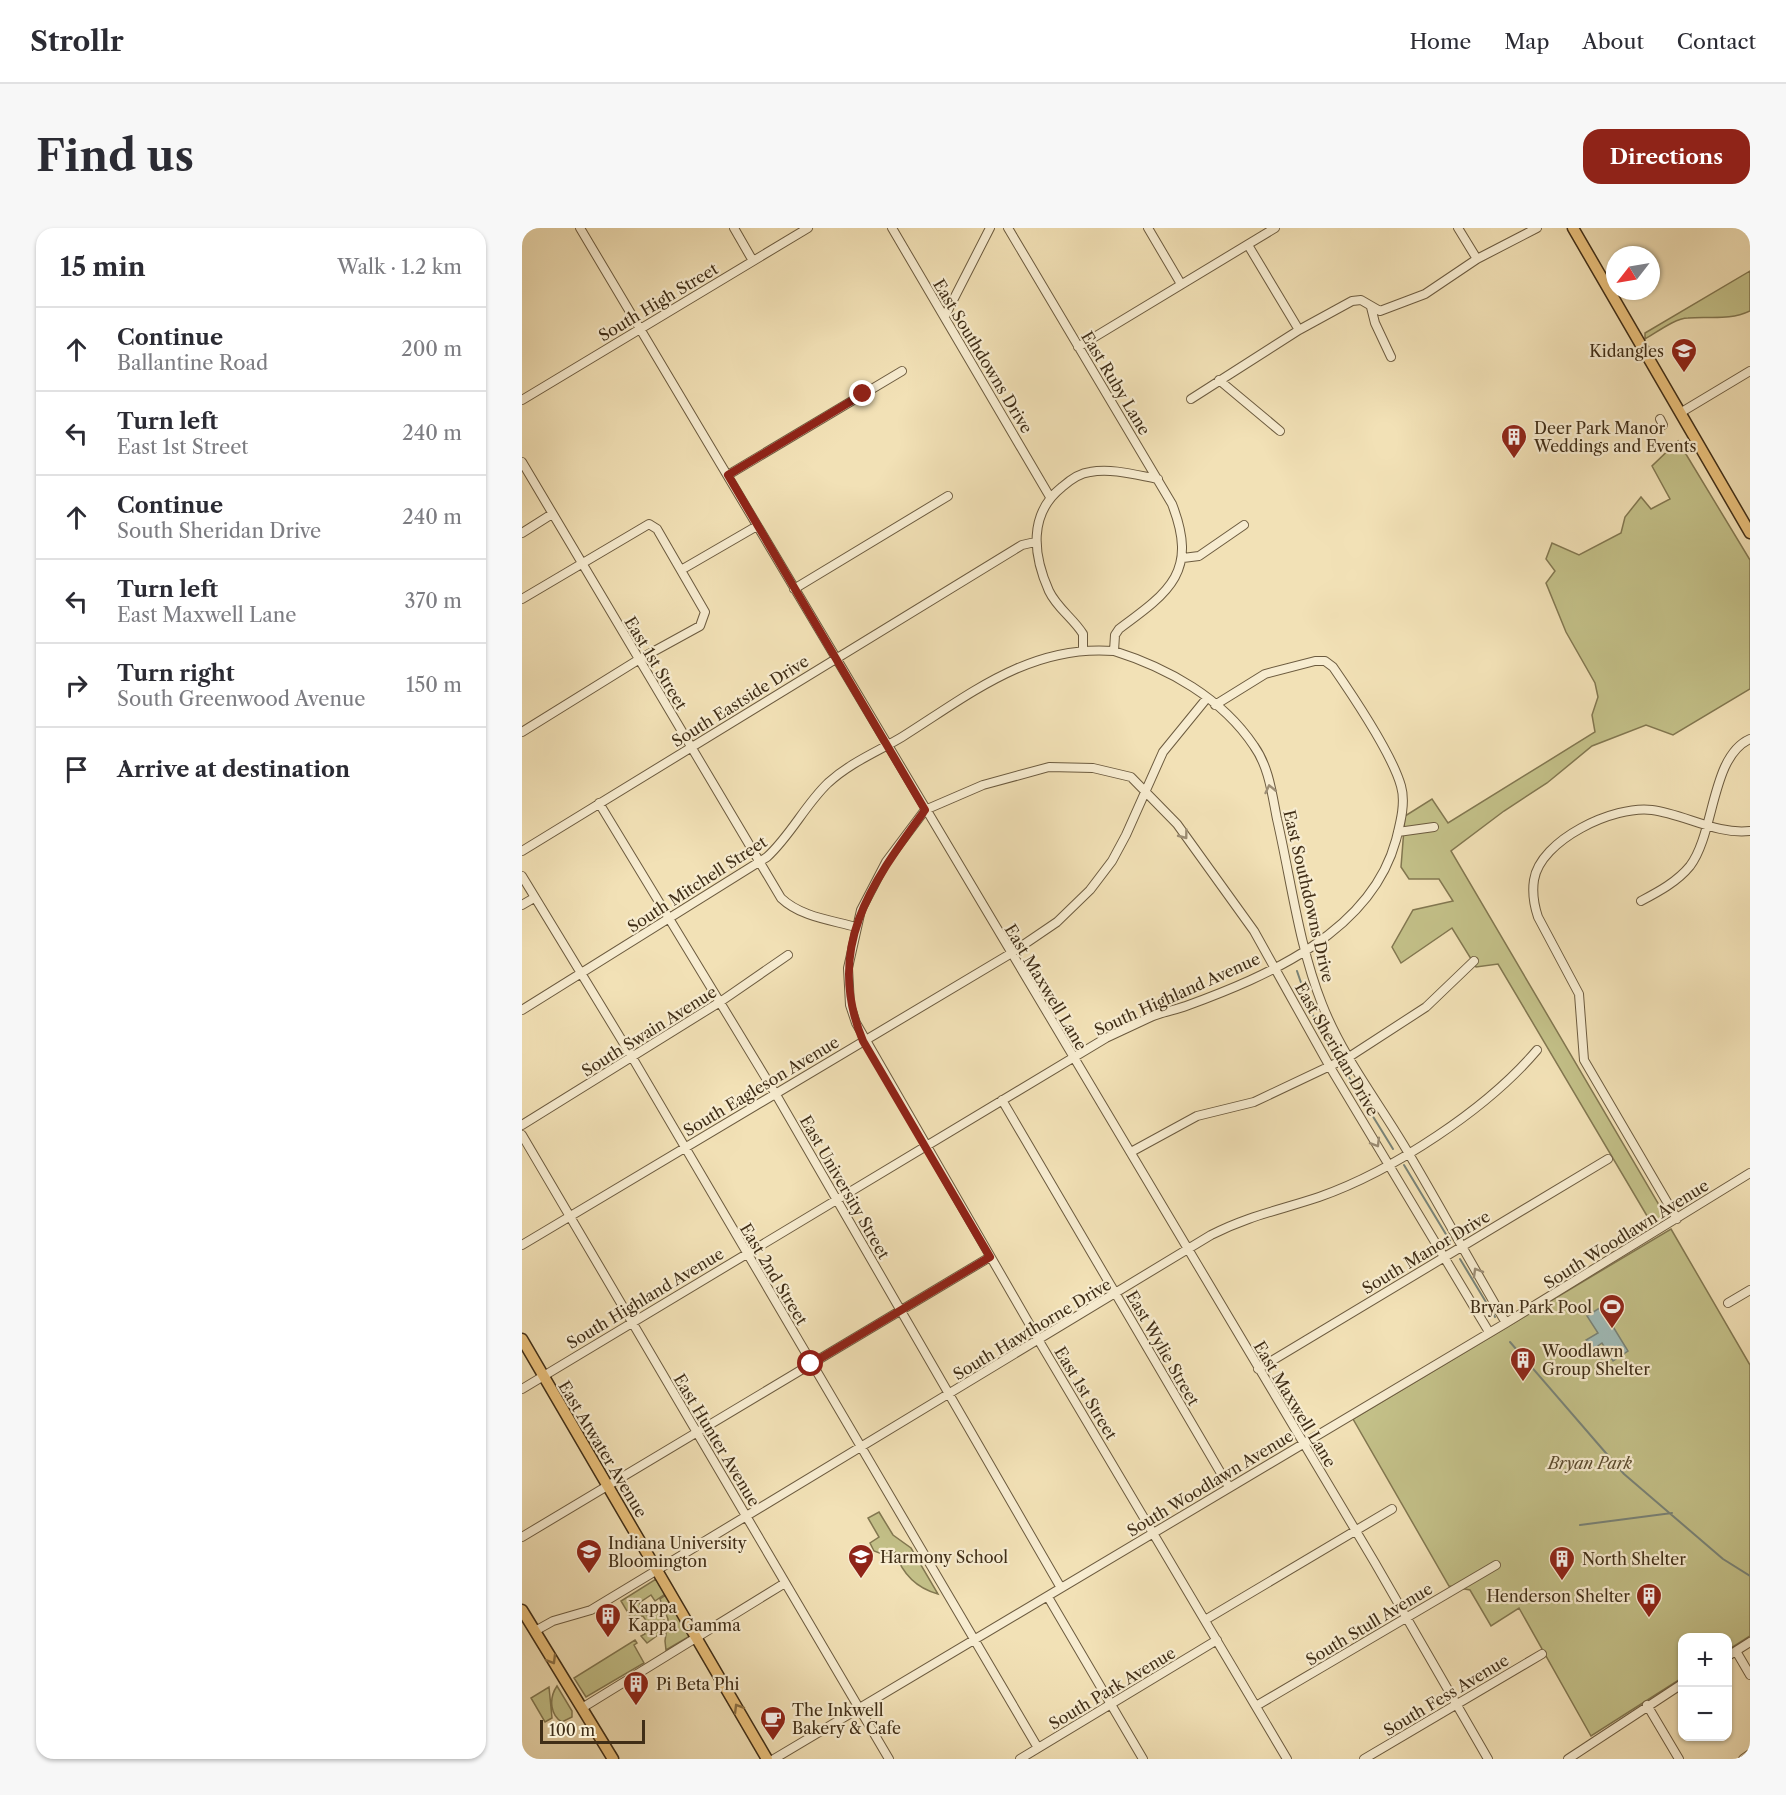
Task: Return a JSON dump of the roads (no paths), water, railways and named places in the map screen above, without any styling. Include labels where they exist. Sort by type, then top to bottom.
[{"type":"main road","points":[[1573,228],[1750,533]]},
{"type":"main road","name":"East Atwater Avenue","points":[[522,1339],[767,1759]]},
{"type":"main road","points":[[522,1610],[613,1759]]},
{"type":"street","name":"East Maxwell Lane","points":[[580,228],[1010,954],[1304,1443],[1488,1759]]},
{"type":"street","points":[[734,228],[753,261]]},
{"type":"street","name":"South High Street","points":[[522,400],[808,228]]},
{"type":"street","name":"East Southdowns Drive","points":[[892,228],[1050,497]]},
{"type":"street","points":[[945,316],[990,228]]},
{"type":"street","name":"East Ruby Lane","points":[[1008,228],[1158,479],[1179,522],[1183,558]]},
{"type":"street","points":[[1148,228],[1181,284]]},
{"type":"street","points":[[1078,347],[1275,228]]},
{"type":"street","points":[[1458,228],[1478,259]]},
{"type":"street","points":[[1191,399],[1299,330],[1355,300],[1361,300],[1380,310],[1411,301],[1478,259],[1537,228]]},
{"type":"street","points":[[1248,244],[1299,330]]},
{"type":"street","points":[[1371,307],[1390,357]]},
{"type":"street","points":[[728,475],[902,371]]},
{"type":"street","points":[[1680,412],[1750,371]]},
{"type":"street","points":[[1219,380],[1280,430]]},
{"type":"street","name":"East 1st Street","points":[[522,462],[781,898],[791,908],[856,927]]},
{"type":"street","points":[[1083,649],[1083,633],[1050,592],[1039,561],[1035,542],[1039,518],[1050,497],[1070,480],[1090,472],[1113,471],[1158,479]]},
{"type":"street","points":[[794,589],[948,496]]},
{"type":"street","points":[[522,533],[552,514]]},
{"type":"street","points":[[522,599],[649,524],[657,529],[703,607],[702,623],[522,732]]},
{"type":"street","points":[[1114,651],[1115,635],[1119,629],[1169,585],[1179,571],[1183,558],[1199,556],[1244,525]]},
{"type":"street","points":[[681,570],[757,526]]},
{"type":"street","name":"South Eastside Drive","points":[[522,851],[1022,545],[1035,542]]},
{"type":"street","name":"South Mitchell Street","points":[[522,1010],[759,863],[781,843],[829,782],[861,758],[887,746],[1024,664],[1083,649],[1114,651]]},
{"type":"street","name":"East Southdowns Drive","points":[[1114,651],[1159,667],[1188,683],[1247,736],[1263,761],[1306,950],[1323,1006],[1349,1057],[1408,1153],[1506,1323]]},
{"type":"street","name":"South Highland Avenue","points":[[522,1389],[1106,1038],[1153,1016],[1229,989],[1306,950],[1363,905],[1390,861],[1398,832],[1401,787],[1394,768],[1333,667],[1325,661],[1315,661],[1254,680],[1215,705]]},
{"type":"street","name":"South Eagleson Avenue","points":[[522,1245],[1010,954],[1057,922],[1090,890],[1112,861],[1163,752],[1207,698]]},
{"type":"street","points":[[1641,901],[1676,880],[1689,866],[1701,846],[1719,782],[1730,759],[1743,742],[1750,739]]},
{"type":"street","name":"East Sheridan Drive","points":[[925,810],[983,785],[1055,766],[1121,773],[1146,790],[1167,812],[1227,891],[1275,966],[1330,1066],[1489,1332]]},
{"type":"street","name":"East University Street","points":[[599,803],[774,1093],[1061,1588]]},
{"type":"street","points":[[1677,1219],[1584,1060],[1579,993],[1538,916],[1534,904],[1533,881],[1545,855],[1577,830],[1612,814],[1650,809],[1708,825],[1740,832],[1750,831]]},
{"type":"street","name":"East 1st Street","points":[[925,810],[877,877],[856,927],[848,968],[853,1015],[863,1041],[1287,1759]]},
{"type":"street","points":[[1398,832],[1434,827]]},
{"type":"street","name":"East 2nd Street","points":[[522,876],[632,1057],[1038,1748]]},
{"type":"street","points":[[522,905],[534,898]]},
{"type":"street","name":"South Swain Avenue","points":[[522,1125],[720,1002],[788,955]]},
{"type":"street","points":[[1131,1152],[1197,1116],[1254,1102],[1349,1057],[1426,1007],[1474,962]]},
{"type":"street","name":"South Hawthorne Drive","points":[[535,1631],[553,1621],[591,1610],[1236,1222],[1319,1197],[1408,1153],[1473,1112],[1520,1071],[1537,1050]]},
{"type":"street","name":"East Wylie Street","points":[[1002,1100],[1229,1487]]},
{"type":"street","name":"East Hunter Avenue","points":[[522,1135],[889,1759]]},
{"type":"street","name":"South Manor Drive","points":[[1258,1369],[1608,1159]]},
{"type":"street","name":"South Woodlawn Avenue","points":[[774,1759],[1506,1323],[1750,1173]]},
{"type":"street","points":[[522,1537],[902,1312],[990,1257]]},
{"type":"street","points":[[1728,1303],[1750,1290]]},
{"type":"street","points":[[1205,1620],[1392,1509]]},
{"type":"street","name":"South Stull Avenue","points":[[1256,1706],[1496,1565]]},
{"type":"street","points":[[582,1708],[785,1583]]},
{"type":"street","points":[[1048,1597],[1143,1759]]},
{"type":"street","name":"South Park Avenue","points":[[1020,1759],[1217,1640]]},
{"type":"street","points":[[1732,1654],[1750,1642]]},
{"type":"street","points":[[1736,1651],[1750,1676]]},
{"type":"street","name":"South Fess Avenue","points":[[1364,1759],[1542,1654]]},
{"type":"street","points":[[1568,1759],[1647,1705],[1678,1687]]},
{"type":"street","points":[[1647,1705],[1679,1759]]},
{"type":"street","points":[[1743,1759],[1750,1754]]},
{"type":"water","points":[[1601,1307],[1628,1351],[1613,1361],[1602,1343],[1592,1350],[1586,1340],[1598,1333],[1587,1316]]},
{"type":"waterway","points":[[1297,971],[1311,1012],[1334,1053]]},
{"type":"waterway","points":[[1345,1071],[1393,1149]]},
{"type":"waterway","points":[[1404,1165],[1450,1241]]},
{"type":"waterway","points":[[1460,1259],[1495,1317]]},
{"type":"waterway","points":[[1510,1342],[1624,1474],[1723,1559],[1750,1576]]},
{"type":"waterway","points":[[1580,1525],[1672,1513]]},
{"type":"place","name":"Kidangles","points":[[1684,374]]},
{"type":"place","name":"Deer Park Manor Weddings and Events","points":[[1514,460]]},
{"type":"place","name":"Bryan Park Pool","points":[[1612,1330]]},
{"type":"place","name":"Woodlawn Group Shelter","points":[[1523,1383]]},
{"type":"place","name":"Indiana University Bloomington","points":[[589,1575]]},
{"type":"place","name":"Harmony School","points":[[861,1580]]},
{"type":"place","name":"North Shelter","points":[[1562,1582]]},
{"type":"place","name":"Henderson Shelter","points":[[1649,1619]]},
{"type":"place","name":"Kappa Kappa Gamma","points":[[608,1639]]},
{"type":"place","name":"Pi Beta Phi","points":[[636,1707]]},
{"type":"place","name":"The Inkwell Bakery & Cafe","points":[[773,1742]]},
{"type":"park label","name":"Bryan Park","points":[[1590,1463]]}]
